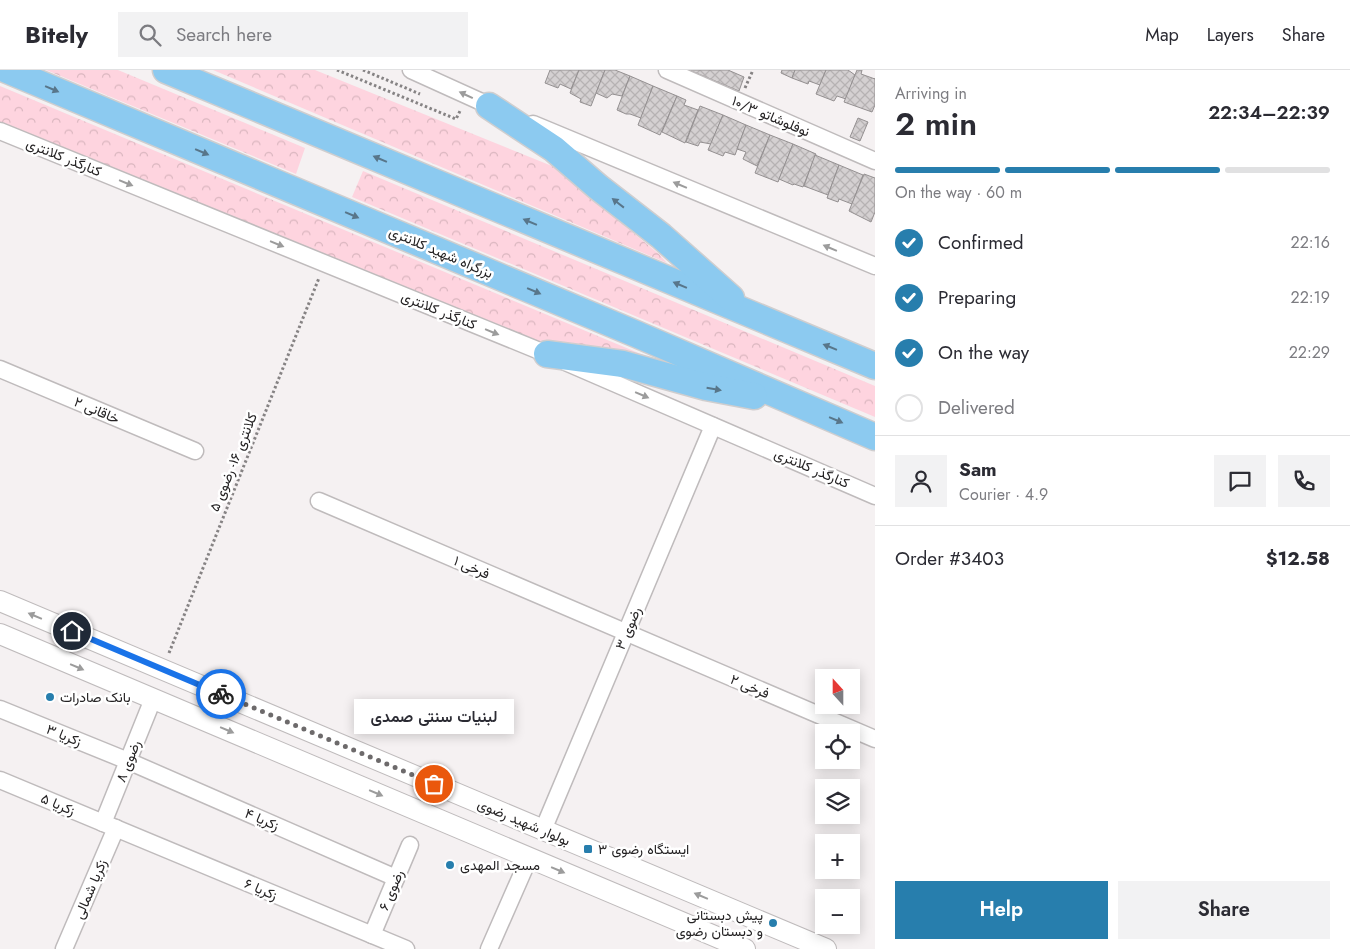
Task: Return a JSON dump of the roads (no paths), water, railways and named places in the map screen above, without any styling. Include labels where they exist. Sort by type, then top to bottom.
[{"type":"highway","name":"بزرگراه شهید کلانتری","points":[[7,70],[627,330],[875,437]]},
{"type":"highway","points":[[166,70],[875,366]]},
{"type":"highway","points":[[489,106],[554,149],[598,187],[661,236],[749,314]]},
{"type":"highway","points":[[547,354],[623,364],[706,387],[797,403]]},
{"type":"street","points":[[411,70],[489,106],[875,266]]},
{"type":"street","name":"نوفلوشاتو ۱۰/۳","points":[[667,70],[875,161]]},
{"type":"street","name":"کنارگذر کلانتری","points":[[0,131],[547,354],[875,496]]},
{"type":"street","name":"خاقانی ۲","points":[[0,369],[195,451]]},
{"type":"street","name":"رضوی ۳","points":[[543,830],[713,426]]},
{"type":"street","name":"فرخی ۱","points":[[319,501],[626,632]]},
{"type":"street","name":"بولوار شهید رضوی","points":[[0,601],[826,949]]},
{"type":"street","name":"فرخی ۲","points":[[626,632],[875,739]]},
{"type":"street","points":[[0,634],[745,949]]},
{"type":"street","name":"رضوی ۸","points":[[109,826],[128,761],[154,699]]},
{"type":"street","name":"زکریا ۳","points":[[0,709],[128,761]]},
{"type":"street","name":"زکریا ۴","points":[[128,761],[396,878]]},
{"type":"street","name":"زکریا ۵","points":[[0,780],[109,826]]},
{"type":"street","name":"زکریا ۶","points":[[109,826],[406,949]]},
{"type":"street","name":"زکریا شمالی","points":[[64,949],[109,826]]},
{"type":"street","name":"رضوی ۶","points":[[372,935],[410,845]]},
{"type":"street","points":[[489,949],[528,858]]},
{"type":"place","name":"بانک صادرات","points":[[50,697]]},
{"type":"place","name":"لبنیات سنتی صمدی","points":[[434,784]]},
{"type":"place","name":"ایستگاه رضوی ۳","points":[[588,849]]},
{"type":"place","name":"مسجد المهدی","points":[[450,865]]},
{"type":"place","name":"پیش دبستانی و دبستان رضوی","points":[[773,923]]}]
